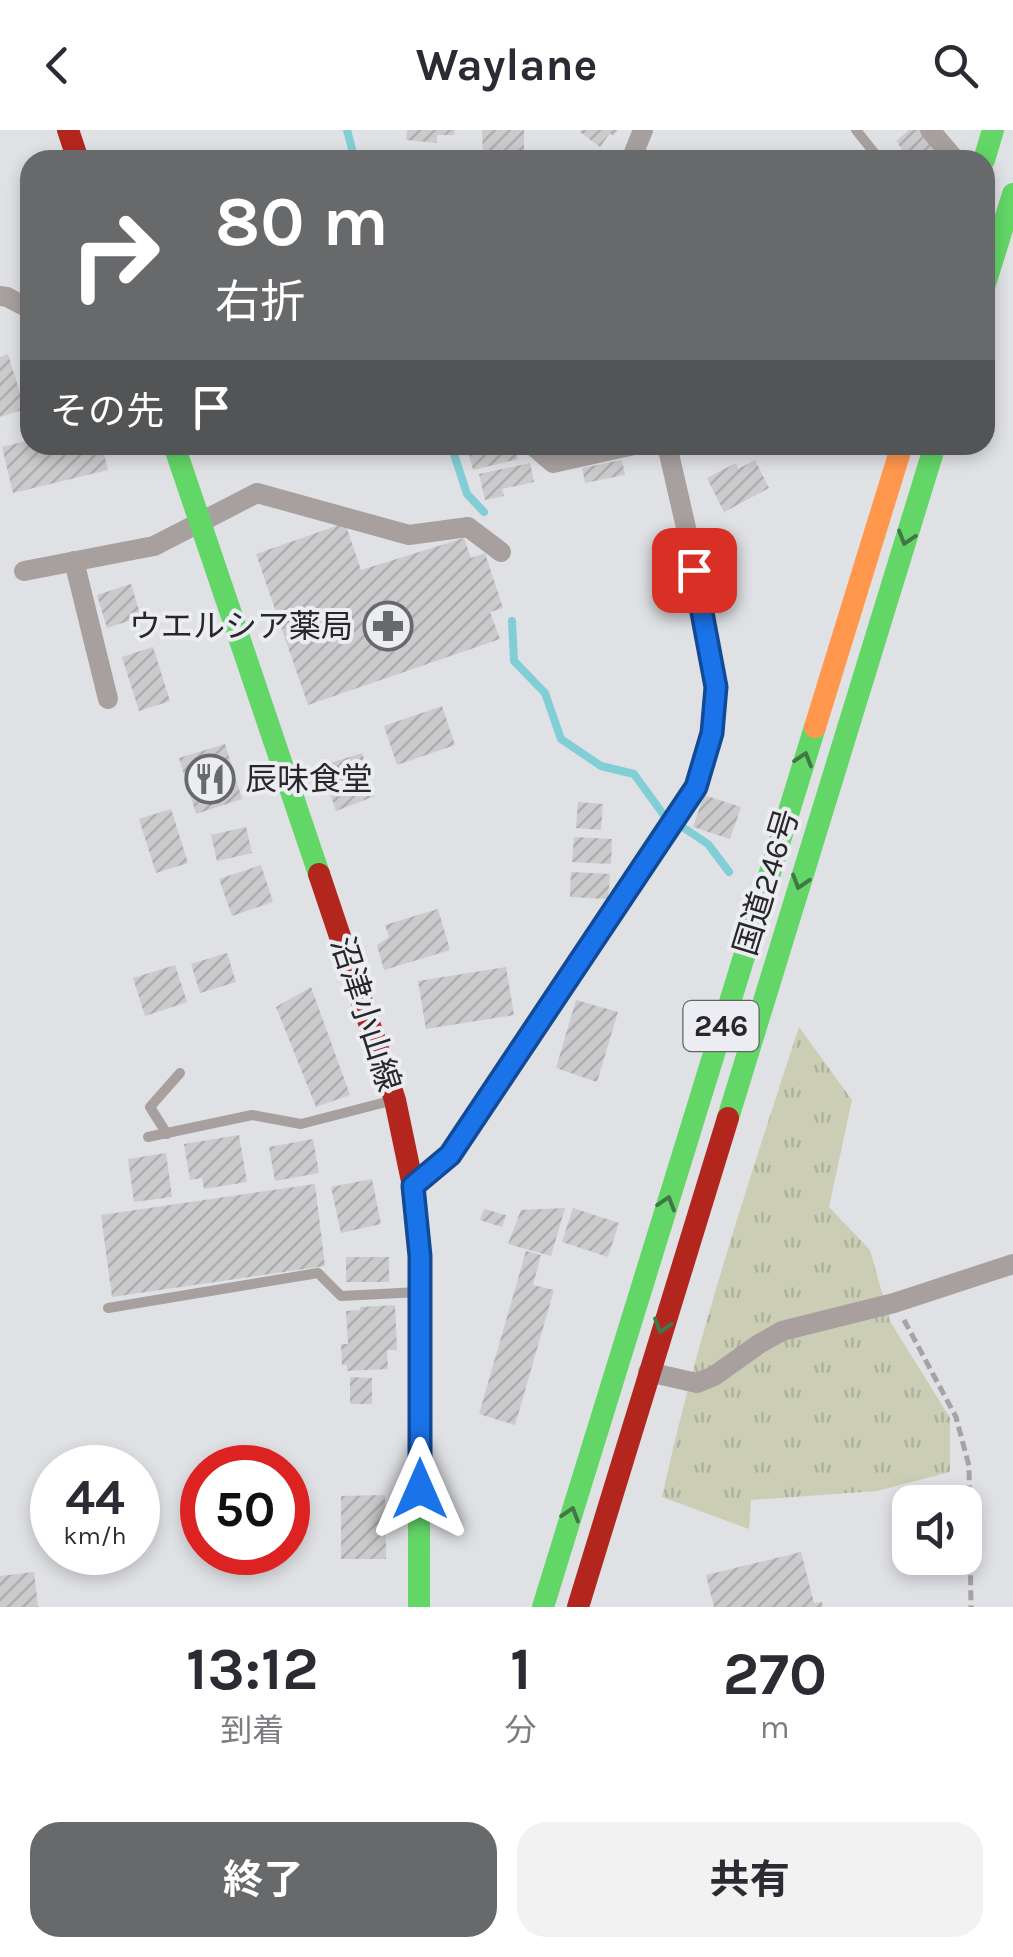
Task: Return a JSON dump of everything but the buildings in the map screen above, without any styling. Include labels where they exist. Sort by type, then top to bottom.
[{"type":"main road","points":[[995,253],[1013,194]]},
{"type":"main road","name":"沼津小山線","points":[[177,455],[395,1100],[413,1186],[420,1256],[420,1607]]},
{"type":"main road","name":"国道246号","points":[[544,1607],[894,455]]},
{"type":"main road","name":"国道246号","points":[[578,1607],[932,455]]},
{"type":"street","points":[[930,130],[947,150]]},
{"type":"street","points":[[544,455],[553,463],[589,455]]},
{"type":"street","points":[[413,1186],[450,1155],[696,787],[712,733],[716,687],[688,532],[669,455]]},
{"type":"street","points":[[24,571],[154,546],[257,493],[409,535],[468,527],[501,552]]},
{"type":"street","points":[[74,561],[108,699]]},
{"type":"street","points":[[648,1372],[697,1383],[782,1331],[894,1302],[1013,1264]]},
{"type":"lane","points":[[856,130],[872,150]]},
{"type":"lane","points":[[167,1134],[150,1107],[180,1073]]},
{"type":"lane","points":[[148,1137],[252,1115],[300,1124],[395,1100]]},
{"type":"lane","points":[[108,1308],[318,1273],[341,1296],[420,1292]]},
{"type":"path","points":[[894,1302],[956,1417],[968,1466],[971,1607]]},
{"type":"green space","points":[[799,1027],[852,1100],[829,1207],[870,1250],[890,1321],[950,1418],[950,1472],[877,1491],[751,1500],[749,1529],[662,1497],[707,1319]]},
{"type":"waterway","points":[[347,130],[352,150]]},
{"type":"waterway","points":[[454,455],[467,494],[484,512]]},
{"type":"waterway","points":[[512,621],[514,661],[545,693],[561,739],[601,766],[634,774],[663,814],[708,844],[729,872]]},
{"type":"traffic: fast","points":[[987,150],[993,130]]},
{"type":"traffic: fast","points":[[995,252],[1013,194]]},
{"type":"traffic: fast","points":[[177,455],[319,874]]},
{"type":"traffic: fast","points":[[728,1118],[932,455]]},
{"type":"traffic: fast","points":[[543,1607],[815,727]]},
{"type":"traffic: fast","points":[[419,1249],[419,1607]]},
{"type":"traffic: slow","points":[[815,727],[899,455]]},
{"type":"traffic: jam","points":[[68,130],[75,150]]},
{"type":"traffic: jam","points":[[319,874],[395,1100],[413,1186],[419,1249]]},
{"type":"traffic: jam","points":[[578,1607],[728,1118]]},
{"type":"place","name":"ウエルシア薬局","points":[[388,626]]},
{"type":"place","name":"辰味食堂","points":[[210,779]]},
{"type":"route","points":[[420,1489],[420,1256],[413,1186],[450,1155],[696,787],[712,733],[716,687],[694,570]]}]
